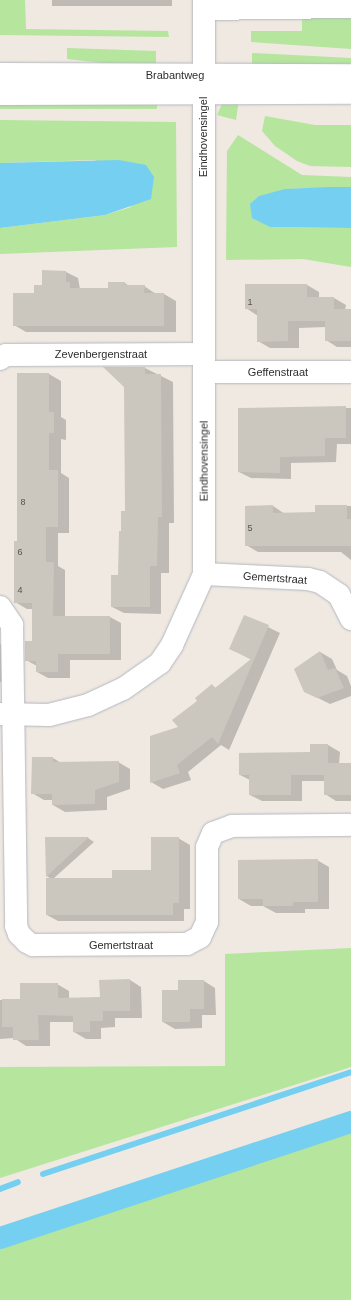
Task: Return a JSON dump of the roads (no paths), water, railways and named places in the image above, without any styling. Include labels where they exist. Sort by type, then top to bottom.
[{"type":"street","points":[[204,5],[351,7]]},
{"type":"street","name":"Eindhovensingel","points":[[6,714],[49,714],[88,705],[124,689],[160,663],[172,645],[204,574],[204,5]]},
{"type":"street","name":"Brabantweg","points":[[0,74],[351,93]]},
{"type":"street","name":"Brabantweg","points":[[0,94],[351,75]]},
{"type":"street","name":"Zevenbergenstraat","points":[[0,359],[6,355],[204,362]]},
{"type":"street","name":"Geffenstraat","points":[[204,362],[351,372]]},
{"type":"street","name":"Gemertstraat","points":[[204,574],[308,579],[320,582],[339,595],[351,619]]},
{"type":"street","points":[[0,607],[12,624],[6,714]]},
{"type":"street","name":"Gemertstraat","points":[[6,714],[16,926],[19,934],[33,945],[187,944],[200,937],[207,922],[207,847],[213,833],[232,826],[351,825]]},
{"type":"water","points":[[119,160],[146,165],[154,177],[151,199],[105,215],[0,228],[0,163]]},
{"type":"water","points":[[351,187],[351,228],[270,227],[252,218],[250,204],[259,196],[285,189]]},
{"type":"waterway","points":[[43,1174],[351,1072]]},
{"type":"waterway","points":[[0,1238],[351,1122]]},
{"type":"waterway","points":[[0,1189],[18,1182]]}]
